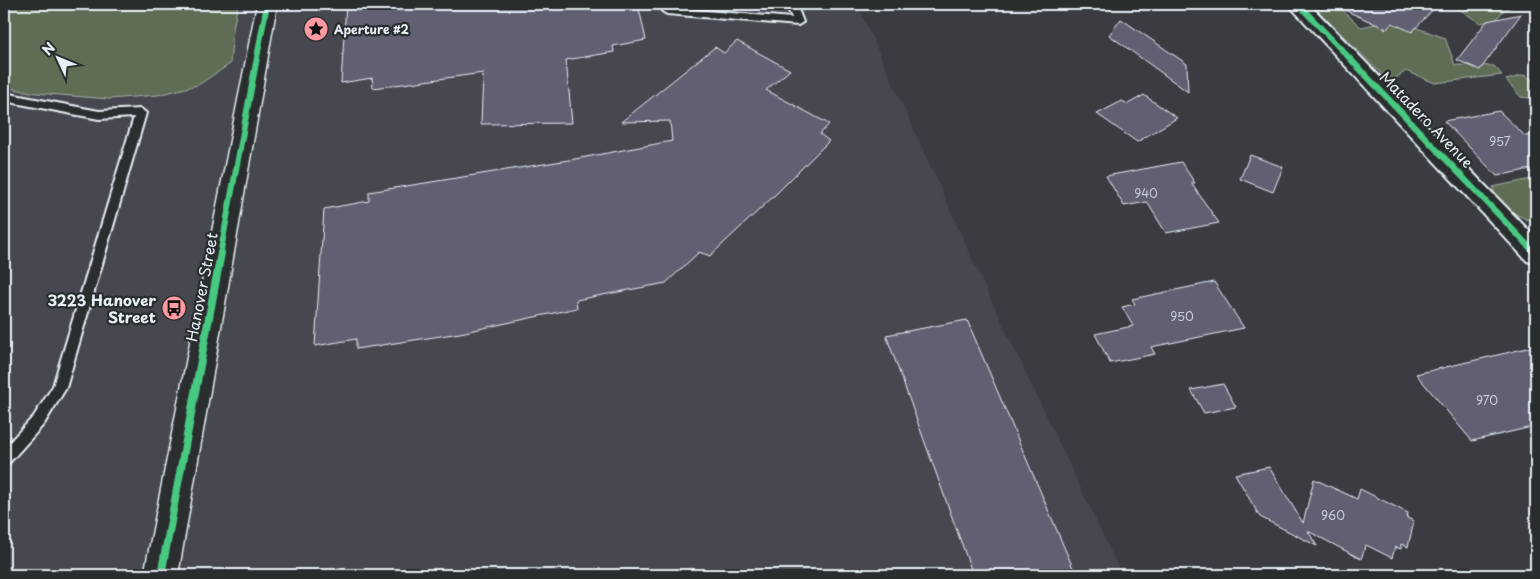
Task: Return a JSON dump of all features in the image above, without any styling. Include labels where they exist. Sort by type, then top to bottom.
[{"type":"street","name":"Hanover Street","points":[[162,575],[267,4]]},
{"type":"street","name":"Matadero Avenue","points":[[1298,4],[1536,254]]},
{"type":"lane","points":[[666,4],[667,11],[798,22],[791,4]]},
{"type":"lane","points":[[4,97],[98,115],[141,113],[59,388],[39,420],[4,458]]},
{"type":"shaded area","points":[[4,4],[857,4],[985,287],[1122,575],[4,575]]},
{"type":"green space","points":[[4,4],[238,4],[233,29],[230,64],[198,85],[158,95],[109,99],[36,93],[4,87]]},
{"type":"green space","points":[[1311,4],[1335,4],[1361,27],[1395,20],[1445,38],[1455,65],[1494,66],[1502,75],[1435,83],[1406,71],[1390,82]]},
{"type":"green space","points":[[1445,4],[1515,5],[1503,11],[1496,20],[1480,23],[1462,11]]},
{"type":"green space","points":[[1525,75],[1536,82],[1536,99],[1521,97],[1506,80]]},
{"type":"green space","points":[[1536,178],[1536,213],[1528,220],[1497,205],[1493,187]]},
{"type":"building","points":[[346,4],[638,4],[646,40],[613,46],[614,52],[566,60],[572,123],[481,124],[483,73],[373,88],[372,78],[341,83]]},
{"type":"building","points":[[1331,4],[1438,4],[1412,32],[1392,23],[1387,29]]},
{"type":"building","points":[[1521,14],[1480,70],[1457,60],[1487,21]]},
{"type":"building","points":[[1121,19],[1187,64],[1188,92],[1109,35]]},
{"type":"building","points":[[737,41],[790,70],[766,90],[829,124],[820,134],[829,141],[710,256],[699,252],[666,283],[576,300],[577,308],[460,333],[356,349],[356,339],[315,346],[324,209],[369,201],[369,192],[575,159],[672,141],[670,121],[621,122],[715,47],[724,53]]},
{"type":"building","points":[[1144,95],[1177,118],[1137,142],[1097,114],[1122,101],[1128,104]]},
{"type":"building","points":[[1499,111],[1525,136],[1536,135],[1536,168],[1497,176],[1444,121]]},
{"type":"building","points":[[1250,155],[1283,167],[1273,192],[1240,179]]},
{"type":"building","points":[[1181,162],[1195,183],[1191,183],[1219,223],[1166,233],[1147,202],[1124,206],[1106,176]]},
{"type":"building","points":[[1214,282],[1244,328],[1151,347],[1155,354],[1110,363],[1095,334],[1133,326],[1122,307],[1135,304],[1132,299]]},
{"type":"building","points":[[967,320],[1076,575],[973,575],[886,335]]},
{"type":"building","points":[[1536,346],[1536,426],[1472,441],[1416,374]]},
{"type":"building","points":[[1223,384],[1236,407],[1204,413],[1191,390]]},
{"type":"building","points":[[1269,467],[1303,523],[1314,479],[1357,499],[1360,489],[1408,513],[1407,518],[1414,521],[1408,547],[1401,544],[1401,549],[1395,547],[1392,558],[1366,545],[1361,559],[1308,531],[1317,546],[1260,517],[1235,474]]},
{"type":"cycle path","points":[[161,575],[267,4]]},
{"type":"cycle path","points":[[1298,4],[1536,254]]},
{"type":"place","name":"Aperture #2","points":[[316,29]]},
{"type":"place","name":"3223 Hanover Street","points":[[174,308]]}]
